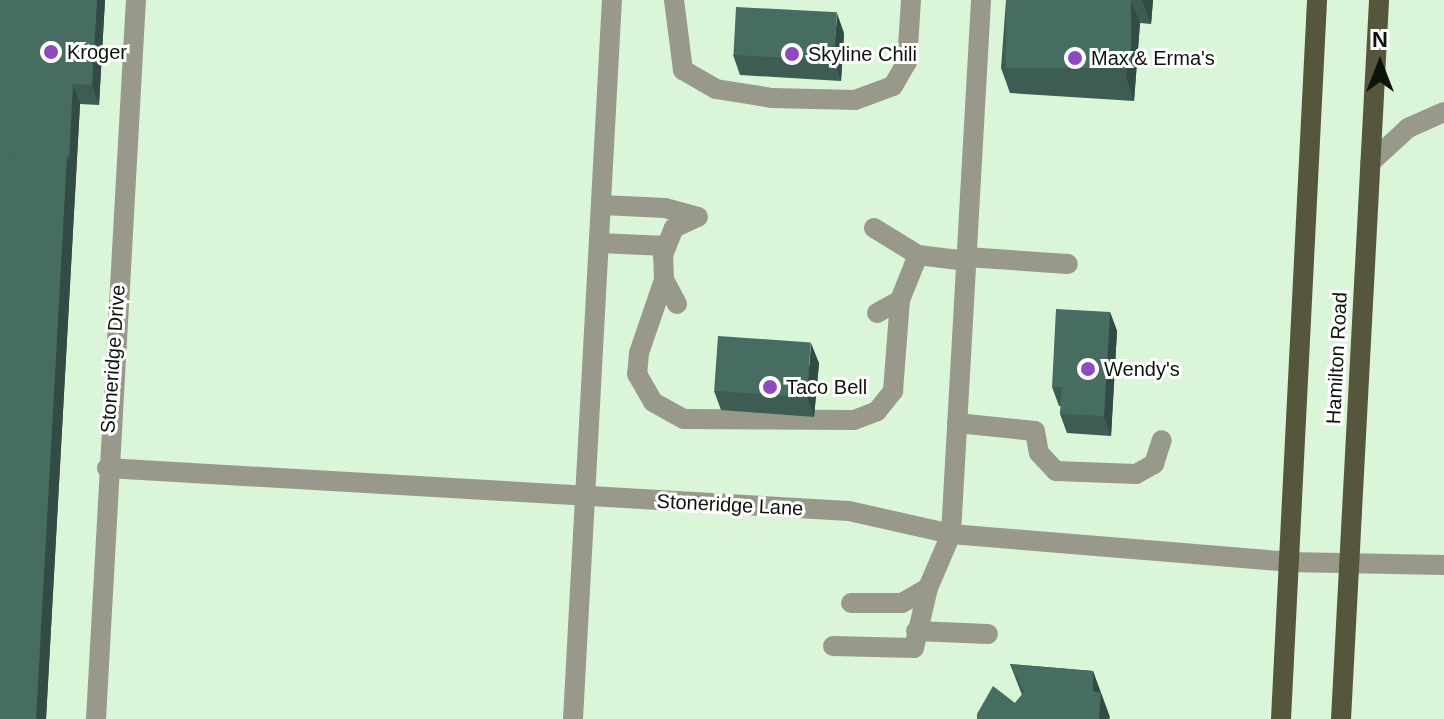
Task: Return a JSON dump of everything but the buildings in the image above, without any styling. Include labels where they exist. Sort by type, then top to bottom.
[{"type":"main road","name":"Hamilton Road","points":[[1281,719],[1317,0]]},
{"type":"main road","name":"Hamilton Road","points":[[1341,719],[1379,0]]},
{"type":"street","name":"Stoneridge Drive","points":[[96,719],[107,468],[136,0]]},
{"type":"street","points":[[573,719],[612,0]]},
{"type":"street","points":[[674,0],[683,70],[716,89],[772,98],[855,100],[893,86],[907,62],[911,0]]},
{"type":"street","points":[[833,646],[914,648],[928,588],[951,534],[981,0]]},
{"type":"street","points":[[1370,163],[1408,128],[1444,112]]},
{"type":"street","points":[[602,205],[665,208],[698,217],[674,228],[666,246],[664,280],[643,334],[637,374],[653,402],[684,419],[817,423],[854,420],[877,411],[893,391],[900,300],[918,255]]},
{"type":"street","points":[[874,228],[918,255],[1068,264]]},
{"type":"street","points":[[599,243],[666,246]]},
{"type":"street","points":[[664,280],[677,304]]},
{"type":"street","points":[[877,313],[900,300]]},
{"type":"street","points":[[957,423],[1035,431],[1039,453],[1056,471],[1136,474],[1154,464],[1162,440]]},
{"type":"street","name":"Stoneridge Lane","points":[[107,468],[586,499],[849,511],[951,534],[1288,562],[1350,564]]},
{"type":"street","points":[[1350,564],[1444,565]]},
{"type":"street","points":[[851,603],[902,603],[928,588]]},
{"type":"street","points":[[916,631],[988,634]]},
{"type":"place","name":"Kroger","points":[[51,52]]},
{"type":"place","name":"Skyline Chili","points":[[792,54]]},
{"type":"place","name":"Max & Erma's","points":[[1075,58]]},
{"type":"place","name":"Wendy's","points":[[1088,369]]},
{"type":"place","name":"Taco Bell","points":[[770,387]]}]
